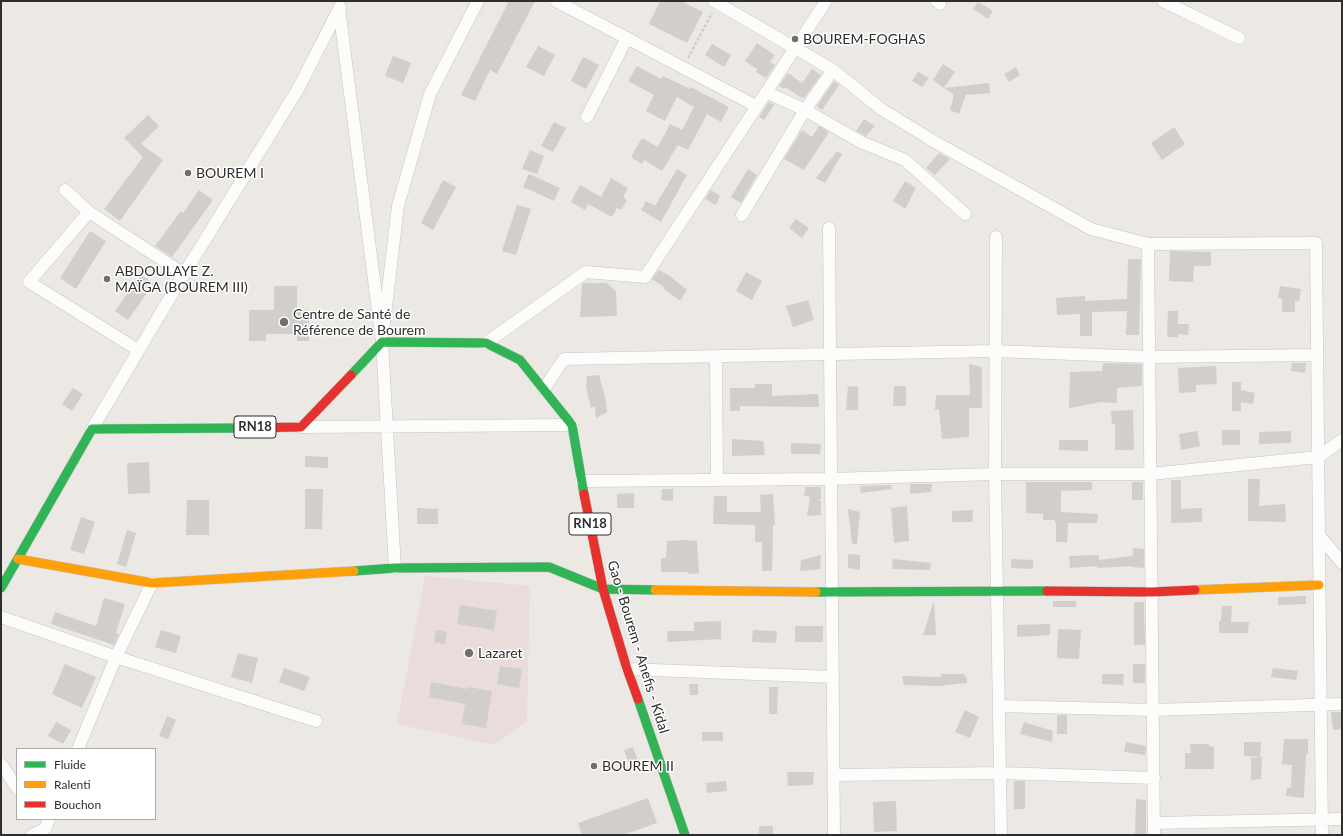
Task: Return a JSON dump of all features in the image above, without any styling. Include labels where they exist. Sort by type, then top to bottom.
[{"type":"street","points":[[301,427],[382,342],[398,206],[430,94],[478,1]]},
{"type":"street","points":[[556,1],[756,106]]},
{"type":"street","points":[[486,343],[586,272],[645,277],[826,1]]},
{"type":"street","points":[[1163,1],[1239,38]]},
{"type":"street","points":[[716,2],[832,70],[881,109],[935,142],[1091,229],[1148,244],[1316,243],[1322,835]]},
{"type":"street","points":[[341,5],[382,342],[394,568]]},
{"type":"street","points":[[1,588],[138,350],[298,89],[341,5]]},
{"type":"street","points":[[587,117],[627,38]]},
{"type":"street","points":[[742,215],[805,110],[832,70]]},
{"type":"street","points":[[766,92],[805,110],[861,142],[905,160],[965,214]]},
{"type":"street","points":[[64,190],[89,212],[184,274]]},
{"type":"street","points":[[89,212],[29,282],[138,350]]},
{"type":"street","points":[[829,228],[834,835]]},
{"type":"street","points":[[996,237],[996,474],[1000,835]]},
{"type":"street","points":[[1148,244],[1154,829],[1342,819]]},
{"type":"street","name":"Gao - Bourem - Anefis - Kidal","points":[[382,342],[486,343],[520,360],[572,425],[581,481],[603,589],[627,668],[685,835]]},
{"type":"street","points":[[544,389],[564,359],[996,351],[1149,357],[1317,355]]},
{"type":"street","points":[[716,356],[717,480]]},
{"type":"street","points":[[301,427],[572,425]]},
{"type":"street","name":"RN18","points":[[92,429],[301,427]]},
{"type":"street","points":[[581,481],[831,479],[996,474],[1150,474],[1318,457],[1342,440]]},
{"type":"street","points":[[1319,535],[1342,563]]},
{"type":"street","points":[[18,559],[152,583],[394,568],[549,567],[603,589],[832,592],[997,590],[1152,592],[1319,585]]},
{"type":"street","points":[[78,748],[116,657],[152,583]]},
{"type":"street","points":[[1,617],[116,657],[316,721]]},
{"type":"street","points":[[627,668],[833,677]]},
{"type":"street","points":[[999,706],[1153,710],[1342,704]]},
{"type":"street","points":[[1,764],[16,786]]},
{"type":"street","points":[[834,775],[1000,773],[1154,778]]},
{"type":"street","points":[[32,835],[47,828],[39,820]]},
{"type":"path","points":[[683,68],[716,2]]},
{"type":"shaded area","name":"Lazaret","points":[[425,576],[530,586],[527,721],[494,745],[397,724]]},
{"type":"building","points":[[509,1],[535,1],[497,74],[490,70],[475,101],[461,95]]},
{"type":"building","points":[[660,1],[681,1],[703,12],[687,43],[649,24]]},
{"type":"building","points":[[978,2],[993,11],[988,19],[973,9]]},
{"type":"building","points":[[757,43],[775,55],[770,62],[775,65],[766,78],[756,72],[757,69],[745,61]]},
{"type":"building","points":[[712,44],[731,55],[724,67],[705,55]]},
{"type":"building","points":[[538,46],[555,55],[544,76],[526,67]]},
{"type":"building","points":[[393,56],[411,63],[403,83],[385,76]]},
{"type":"building","points":[[583,57],[599,65],[586,89],[571,81]]},
{"type":"building","points":[[943,64],[955,72],[944,88],[933,80]]},
{"type":"building","points":[[637,66],[661,79],[663,76],[690,89],[691,87],[729,107],[721,122],[707,114],[688,150],[678,145],[662,171],[644,160],[642,164],[631,157],[642,138],[658,147],[670,124],[682,130],[694,107],[677,97],[665,121],[646,111],[654,95],[628,81]]},
{"type":"building","points":[[1016,67],[1020,75],[1009,82],[1004,74]]},
{"type":"building","points":[[812,69],[821,75],[804,98],[785,87],[784,89],[779,86],[788,73],[802,83]]},
{"type":"building","points":[[918,72],[929,78],[922,87],[912,81]]},
{"type":"building","points":[[834,81],[839,85],[822,110],[817,106]]},
{"type":"building","points":[[989,83],[990,93],[966,95],[959,114],[950,110],[953,94],[944,88]]},
{"type":"building","points":[[769,102],[774,105],[764,120],[759,117]]},
{"type":"building","points":[[148,115],[159,126],[141,144],[163,160],[120,221],[104,209],[143,157],[124,138]]},
{"type":"building","points":[[864,119],[875,126],[866,136],[856,131]]},
{"type":"building","points":[[554,122],[566,128],[553,152],[541,146]]},
{"type":"building","points":[[819,126],[829,132],[804,170],[784,159],[802,130],[812,137]]},
{"type":"building","points":[[1174,127],[1185,144],[1162,160],[1151,143]]},
{"type":"building","points":[[530,150],[544,156],[537,174],[522,169]]},
{"type":"building","points":[[837,151],[842,154],[825,183],[816,178]]},
{"type":"building","points":[[939,153],[950,159],[935,175],[926,168]]},
{"type":"building","points":[[677,169],[687,175],[661,222],[641,210],[646,201],[655,206]]},
{"type":"building","points":[[748,169],[757,175],[741,203],[731,197]]},
{"type":"building","points":[[529,174],[560,188],[554,201],[523,187]]},
{"type":"building","points":[[611,178],[628,188],[623,197],[627,200],[621,210],[617,208],[612,217],[588,204],[585,210],[571,202],[580,185],[601,197]]},
{"type":"building","points":[[443,180],[456,187],[433,230],[421,223]]},
{"type":"building","points":[[905,181],[916,188],[905,209],[893,201]]},
{"type":"building","points":[[199,190],[213,200],[172,257],[155,246],[181,211],[183,213]]},
{"type":"building","points":[[711,190],[720,196],[716,205],[705,199]]},
{"type":"building","points":[[517,205],[531,209],[516,255],[502,251]]},
{"type":"building","points":[[796,219],[809,228],[802,238],[789,228]]},
{"type":"building","points":[[90,231],[106,241],[76,289],[60,278]]},
{"type":"building","points":[[1170,251],[1211,252],[1211,266],[1194,266],[1193,282],[1169,281]]},
{"type":"building","points":[[1128,259],[1141,259],[1139,335],[1126,335],[1127,311],[1092,312],[1092,336],[1080,336],[1080,314],[1057,315],[1056,298],[1085,296],[1085,301],[1127,299]]},
{"type":"building","points":[[659,270],[670,276],[687,290],[680,301],[652,279]]},
{"type":"building","points":[[746,272],[762,281],[752,300],[736,291]]},
{"type":"building","points":[[141,275],[154,283],[128,320],[115,311]]},
{"type":"building","points":[[583,283],[607,283],[616,291],[617,316],[580,317]]},
{"type":"building","points":[[274,286],[297,286],[297,310],[309,310],[309,341],[297,341],[297,334],[266,334],[266,341],[249,341],[249,310],[274,310]]},
{"type":"building","points":[[1280,286],[1301,289],[1299,301],[1295,301],[1295,312],[1282,312],[1282,299],[1278,298]]},
{"type":"building","points":[[808,300],[814,320],[793,327],[786,306]]},
{"type":"building","points":[[1168,311],[1178,311],[1178,324],[1189,324],[1188,335],[1178,334],[1178,337],[1167,337]]},
{"type":"building","points":[[1103,363],[1142,364],[1142,386],[1117,388],[1117,403],[1101,402],[1069,408],[1070,372],[1102,371]]},
{"type":"building","points":[[1292,363],[1306,363],[1305,373],[1291,371]]},
{"type":"building","points":[[969,364],[982,367],[982,408],[969,408],[969,437],[942,439],[939,409],[935,410],[936,395],[970,395]]},
{"type":"building","points":[[1216,366],[1217,384],[1196,385],[1196,392],[1179,393],[1178,368]]},
{"type":"building","points":[[599,375],[606,401],[607,412],[596,418],[595,406],[591,408],[586,387],[587,376]]},
{"type":"building","points":[[1232,382],[1241,382],[1241,390],[1255,393],[1253,404],[1241,402],[1241,411],[1232,411]]},
{"type":"building","points":[[755,384],[772,384],[772,396],[818,394],[819,407],[740,406],[740,411],[730,411],[730,388],[755,388]]},
{"type":"building","points":[[848,386],[858,387],[858,410],[846,410]]},
{"type":"building","points":[[894,386],[906,386],[906,406],[893,406]]},
{"type":"building","points":[[73,388],[83,394],[72,411],[62,404]]},
{"type":"building","points":[[1133,410],[1134,450],[1115,450],[1115,424],[1112,424],[1111,411]]},
{"type":"building","points":[[1222,430],[1240,430],[1240,445],[1222,445]]},
{"type":"building","points":[[1197,431],[1200,446],[1181,450],[1179,434]]},
{"type":"building","points":[[1291,431],[1291,443],[1259,444],[1259,432]]},
{"type":"building","points":[[732,439],[763,441],[765,455],[732,456]]},
{"type":"building","points":[[1059,440],[1088,440],[1088,451],[1059,450]]},
{"type":"building","points":[[791,443],[821,444],[820,454],[791,454]]},
{"type":"building","points":[[305,456],[328,457],[328,468],[305,467]]},
{"type":"building","points":[[149,462],[150,493],[128,494],[127,463]]},
{"type":"building","points":[[1248,479],[1260,479],[1259,506],[1285,504],[1286,522],[1248,521]]},
{"type":"building","points":[[1171,480],[1181,480],[1181,509],[1202,508],[1202,522],[1171,523]]},
{"type":"building","points":[[1026,482],[1092,482],[1092,490],[1061,491],[1061,512],[1098,514],[1097,523],[1068,523],[1067,542],[1056,542],[1055,520],[1043,520],[1043,514],[1026,513]]},
{"type":"building","points":[[1132,482],[1143,482],[1143,500],[1132,500]]},
{"type":"building","points":[[910,484],[932,484],[931,492],[910,494]]},
{"type":"building","points":[[891,485],[892,489],[861,493],[860,486]]},
{"type":"building","points":[[806,487],[821,487],[821,499],[816,500],[821,501],[821,515],[807,516],[810,497],[804,495]]},
{"type":"building","points":[[305,489],[323,489],[322,529],[305,529]]},
{"type":"building","points":[[662,489],[673,489],[673,501],[661,500]]},
{"type":"building","points":[[634,493],[634,508],[617,508],[617,494]]},
{"type":"building","points":[[773,494],[775,525],[773,525],[772,571],[762,571],[762,542],[755,542],[755,525],[713,524],[714,496],[727,496],[727,512],[761,512],[760,495]]},
{"type":"building","points":[[187,500],[209,500],[209,535],[186,535]]},
{"type":"building","points":[[907,506],[909,541],[894,543],[891,508]]},
{"type":"building","points":[[417,508],[438,509],[438,524],[417,524]]},
{"type":"building","points":[[848,509],[860,512],[857,544],[852,544]]},
{"type":"building","points":[[973,510],[972,522],[952,522],[952,511]]},
{"type":"building","points":[[81,517],[95,522],[84,554],[70,550]]},
{"type":"building","points":[[127,530],[136,533],[126,567],[117,564]]},
{"type":"building","points":[[667,541],[697,541],[699,573],[688,574],[688,572],[661,572],[661,558],[666,558]]},
{"type":"building","points":[[1133,548],[1144,549],[1144,568],[1132,566],[1097,568],[1097,566],[1070,568],[1069,556],[1099,555],[1099,560],[1133,556]]},
{"type":"building","points":[[848,554],[860,555],[860,570],[848,568]]},
{"type":"building","points":[[821,555],[820,569],[800,571],[801,560]]},
{"type":"building","points":[[893,559],[931,563],[930,570],[892,569]]},
{"type":"building","points":[[1011,559],[1033,560],[1033,569],[1011,568]]},
{"type":"building","points":[[1306,596],[1306,604],[1278,605],[1278,597]]},
{"type":"building","points":[[104,598],[125,604],[116,633],[119,634],[114,645],[51,624],[55,612],[96,626]]},
{"type":"building","points":[[1053,601],[1076,601],[1076,607],[1053,607]]},
{"type":"building","points":[[1134,602],[1144,602],[1145,645],[1134,645]]},
{"type":"building","points":[[933,603],[936,635],[923,635]]},
{"type":"building","points":[[460,605],[497,611],[494,630],[457,624]]},
{"type":"building","points":[[1222,606],[1232,606],[1231,622],[1249,622],[1248,633],[1219,633],[1219,621],[1221,621]]},
{"type":"building","points":[[721,621],[721,639],[668,642],[667,631],[694,631],[694,622]]},
{"type":"building","points":[[1050,624],[1050,635],[1017,637],[1017,625]]},
{"type":"building","points":[[795,626],[823,626],[823,642],[795,642]]},
{"type":"building","points":[[1058,629],[1081,630],[1079,659],[1057,658]]},
{"type":"building","points":[[161,630],[181,636],[176,653],[155,647]]},
{"type":"building","points":[[436,630],[447,632],[445,644],[434,642]]},
{"type":"building","points":[[753,630],[777,631],[776,643],[752,642]]},
{"type":"building","points":[[238,653],[258,658],[252,683],[231,677]]},
{"type":"building","points":[[65,664],[96,677],[82,708],[52,694]]},
{"type":"building","points":[[1133,664],[1145,664],[1145,683],[1133,683]]},
{"type":"building","points":[[500,666],[522,669],[519,688],[497,684]]},
{"type":"building","points":[[284,668],[310,677],[304,691],[279,682]]},
{"type":"building","points":[[1273,668],[1298,671],[1296,680],[1271,677]]},
{"type":"building","points":[[941,674],[965,674],[965,677],[967,677],[967,683],[938,686],[904,685],[902,676],[941,677]]},
{"type":"building","points":[[1102,674],[1124,674],[1123,685],[1102,684]]},
{"type":"building","points":[[431,682],[467,689],[468,687],[492,691],[486,728],[462,724],[465,704],[429,697]]},
{"type":"building","points":[[689,684],[698,684],[698,695],[690,695]]},
{"type":"building","points":[[769,687],[778,687],[777,714],[769,714]]},
{"type":"building","points":[[965,710],[979,717],[970,738],[955,732]]},
{"type":"building","points":[[1331,712],[1342,712],[1342,729],[1333,730]]},
{"type":"building","points":[[1057,715],[1067,715],[1067,734],[1057,734]]},
{"type":"building","points":[[167,716],[176,720],[168,739],[159,736]]},
{"type":"building","points":[[56,722],[71,730],[63,744],[48,736]]},
{"type":"building","points":[[1024,722],[1053,731],[1052,742],[1020,734]]},
{"type":"building","points":[[702,732],[723,732],[723,741],[702,741]]},
{"type":"building","points":[[1284,739],[1308,739],[1304,798],[1286,796],[1287,787],[1291,788],[1292,765],[1282,764]]},
{"type":"building","points":[[1126,742],[1146,746],[1145,755],[1124,752]]},
{"type":"building","points":[[1244,742],[1261,742],[1260,757],[1244,756]]},
{"type":"building","points":[[1190,744],[1209,744],[1209,746],[1214,747],[1214,769],[1185,769],[1185,753],[1191,753]]},
{"type":"building","points":[[633,747],[638,761],[629,764],[624,750]]},
{"type":"building","points":[[1262,757],[1261,779],[1251,780],[1251,758]]},
{"type":"building","points":[[787,772],[814,772],[813,785],[788,786]]},
{"type":"building","points":[[726,781],[727,791],[707,793],[706,783]]},
{"type":"building","points":[[1014,781],[1025,781],[1025,809],[1014,809]]},
{"type":"building","points":[[648,798],[657,823],[623,835],[582,835],[578,823]]},
{"type":"building","points":[[1136,799],[1146,800],[1146,835],[1135,835]]},
{"type":"building","points":[[896,801],[897,831],[874,832],[873,802]]},
{"type":"building","points":[[759,826],[773,826],[773,835],[759,835]]},
{"type":"traffic: fast","points":[[351,375],[382,342],[486,343],[520,360],[572,425],[584,494]]},
{"type":"traffic: fast","points":[[1,588],[92,429],[243,428]]},
{"type":"traffic: fast","points":[[354,571],[395,568],[549,567],[603,589],[655,590]]},
{"type":"traffic: fast","points":[[816,592],[1047,591]]},
{"type":"traffic: fast","points":[[638,699],[685,835]]},
{"type":"traffic: slow","points":[[18,559],[152,583],[354,571]]},
{"type":"traffic: slow","points":[[1195,590],[1319,585]]},
{"type":"traffic: slow","points":[[655,590],[816,592]]},
{"type":"traffic: jam","points":[[243,428],[301,427],[351,375]]},
{"type":"traffic: jam","points":[[584,494],[603,589],[627,669],[638,699]]},
{"type":"traffic: jam","points":[[1047,591],[1152,592],[1195,590]]},
{"type":"place","name":"BOUREM-FOGHAS","points":[[795,39]]},
{"type":"place","name":"BOUREM I","points":[[188,173]]},
{"type":"place","name":"ABDOULAYE Z. MAÏGA (BOUREM III)","points":[[107,279]]},
{"type":"place","name":"Centre de Santé de Référence de Bourem","points":[[284,322]]},
{"type":"place","name":"Lazaret","points":[[469,653]]},
{"type":"place","name":"BOUREM II","points":[[594,766]]}]
